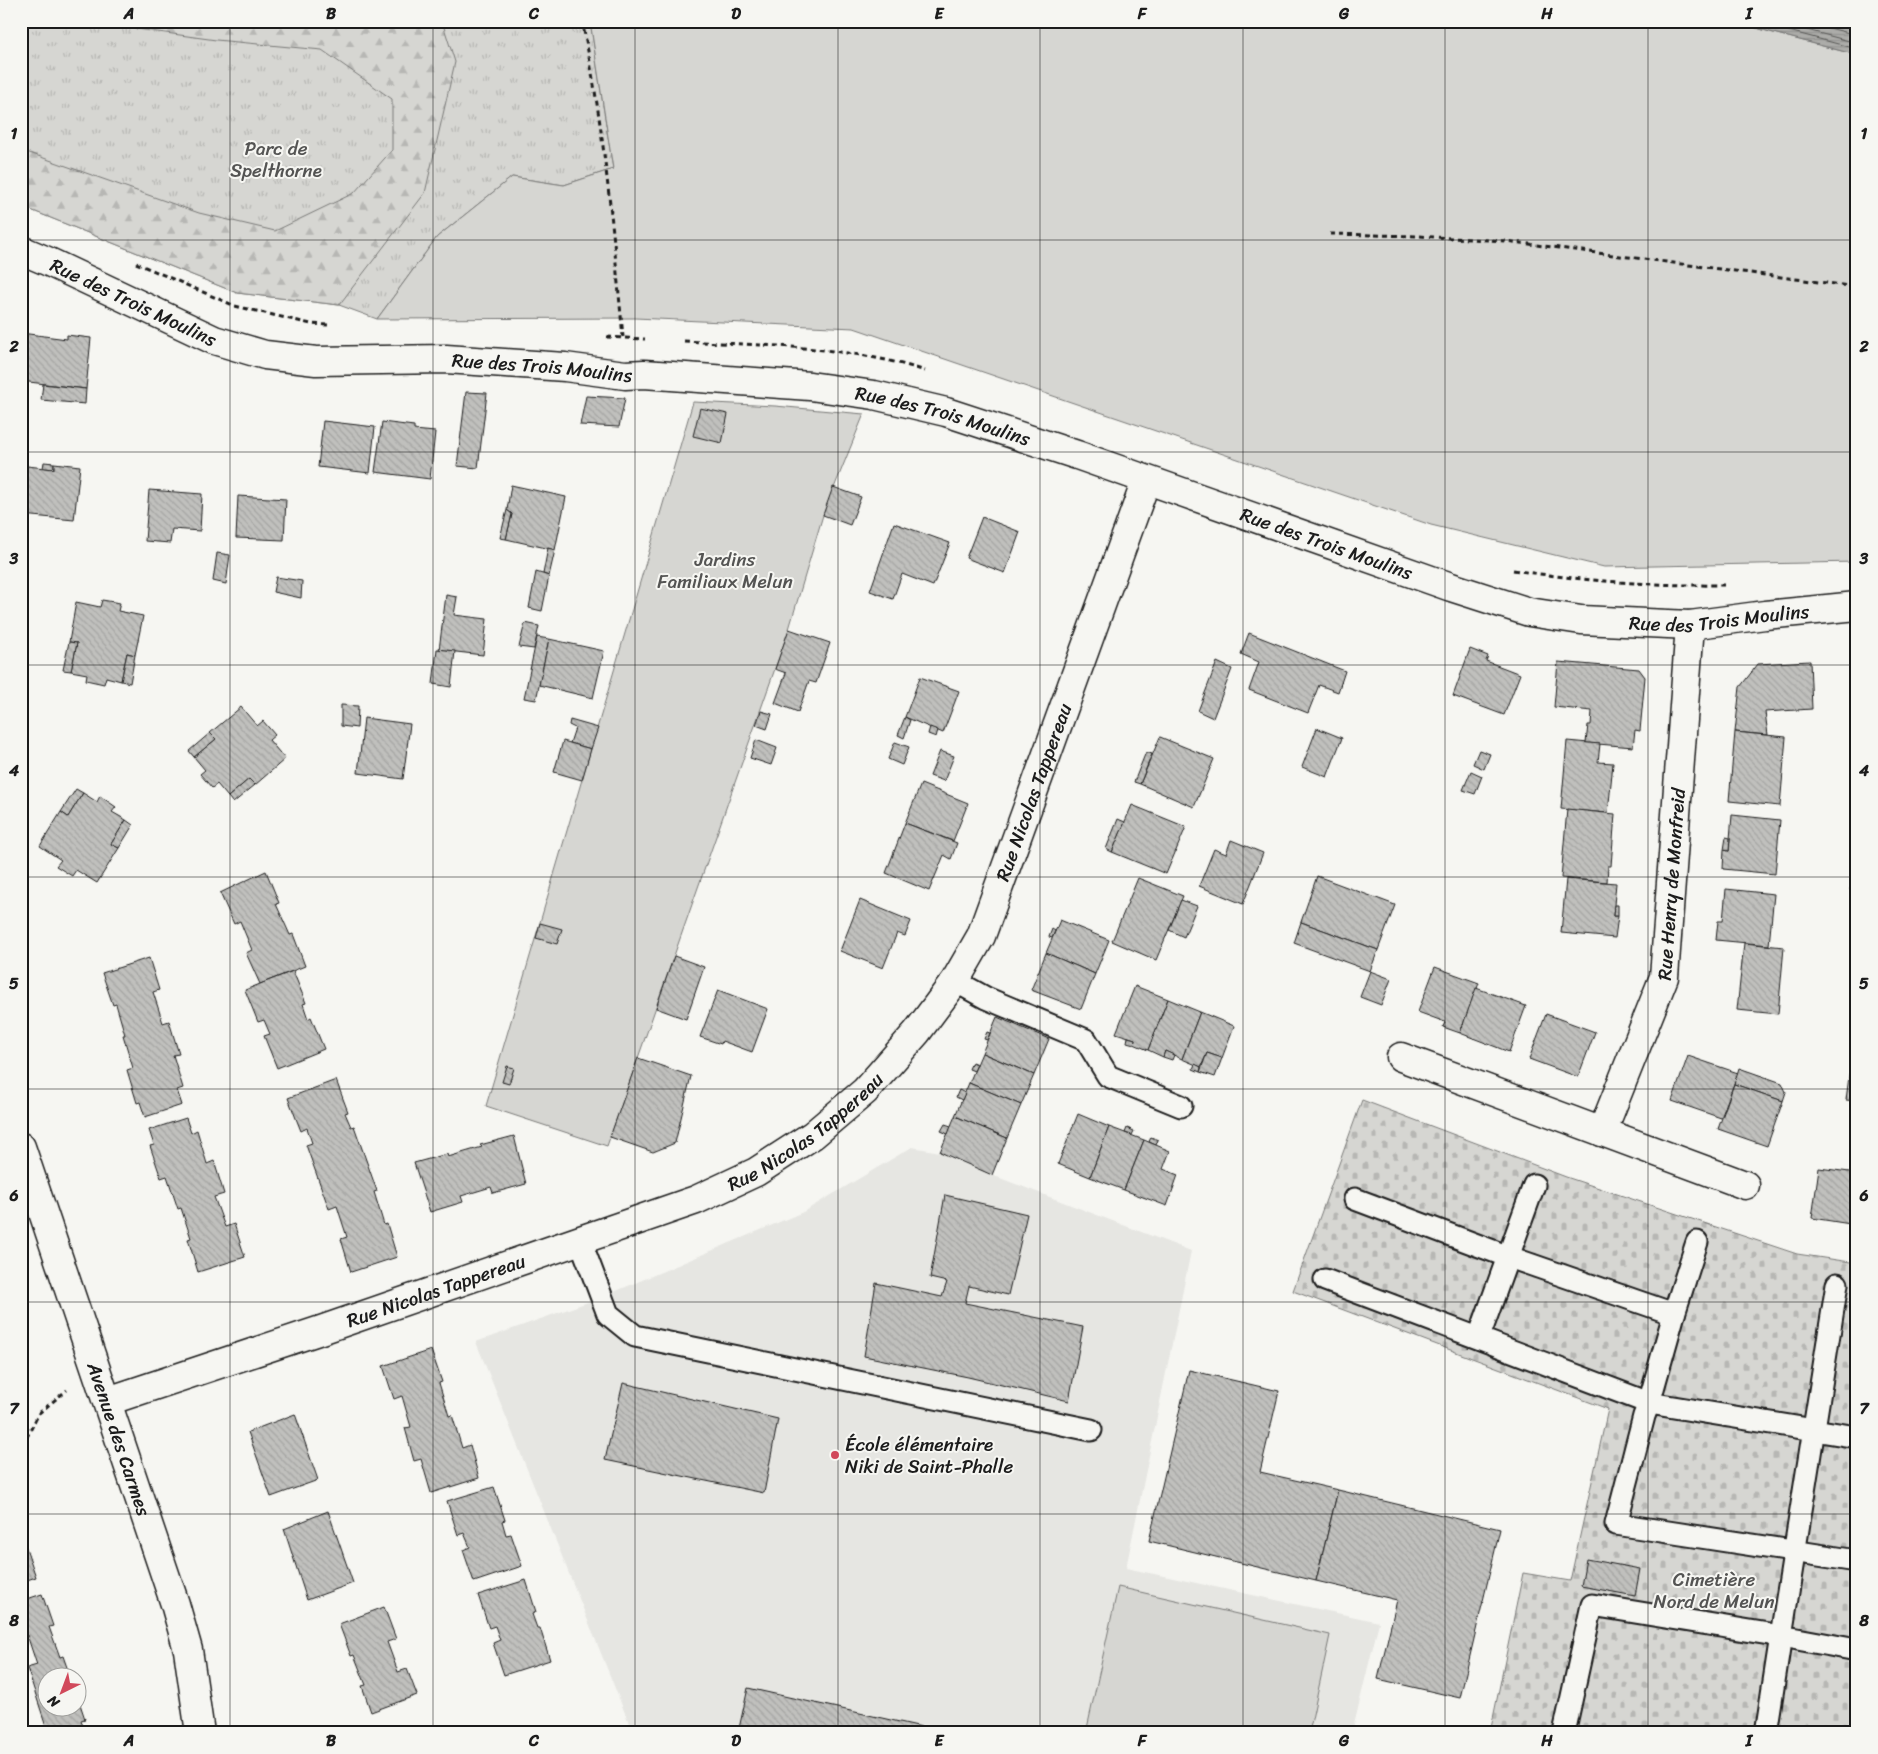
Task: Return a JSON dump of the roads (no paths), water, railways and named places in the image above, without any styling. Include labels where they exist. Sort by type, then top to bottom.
[{"type":"street","name":"Rue des Trois Moulins","points":[[21,250],[214,340],[265,355],[316,362],[446,359],[565,367],[625,375],[644,374],[810,386],[874,394],[946,412],[1077,455],[1146,481],[1451,587],[1529,612],[1581,620],[1690,625],[1764,615],[1857,606]]},
{"type":"street","name":"Rue Nicolas Tappereau","points":[[108,1400],[321,1330],[696,1200],[756,1172],[813,1135],[866,1091],[916,1032],[955,981],[981,936],[1146,481]]},
{"type":"street","name":"Rue Henry de Monfreid","points":[[1602,1132],[1664,977],[1690,625]]},
{"type":"street","points":[[1401,1057],[1745,1185]]},
{"type":"street","name":"Avenue des Carmes","points":[[21,1147],[108,1400],[175,1604],[188,1650],[200,1733]]},
{"type":"lane","points":[[955,981],[986,998],[1086,1040],[1108,1076],[1181,1106]]},
{"type":"lane","points":[[1479,1337],[1534,1185]]},
{"type":"lane","points":[[1355,1199],[1509,1257],[1674,1314]]},
{"type":"lane","points":[[580,1240],[608,1314],[635,1336],[1092,1430]]},
{"type":"lane","points":[[1697,1242],[1644,1416],[1616,1524],[1857,1562]]},
{"type":"lane","points":[[1326,1280],[1649,1403],[1857,1437]]},
{"type":"lane","points":[[1766,1733],[1837,1284]]},
{"type":"lane","points":[[1564,1733],[1592,1605],[1857,1650]]},
{"type":"water","points":[[1733,21],[1857,21],[1857,55],[1777,34]]},
{"type":"place","name":"École élémentaire Niki de Saint-Phalle","points":[[835,1455]]},
{"type":"park label","name":"Parc de Spelthorne","points":[[276,159]]},
{"type":"park label","name":"Jardins Familiaux Melun","points":[[725,570]]},
{"type":"park label","name":"Cimetière Nord de Melun","points":[[1714,1590]]}]
